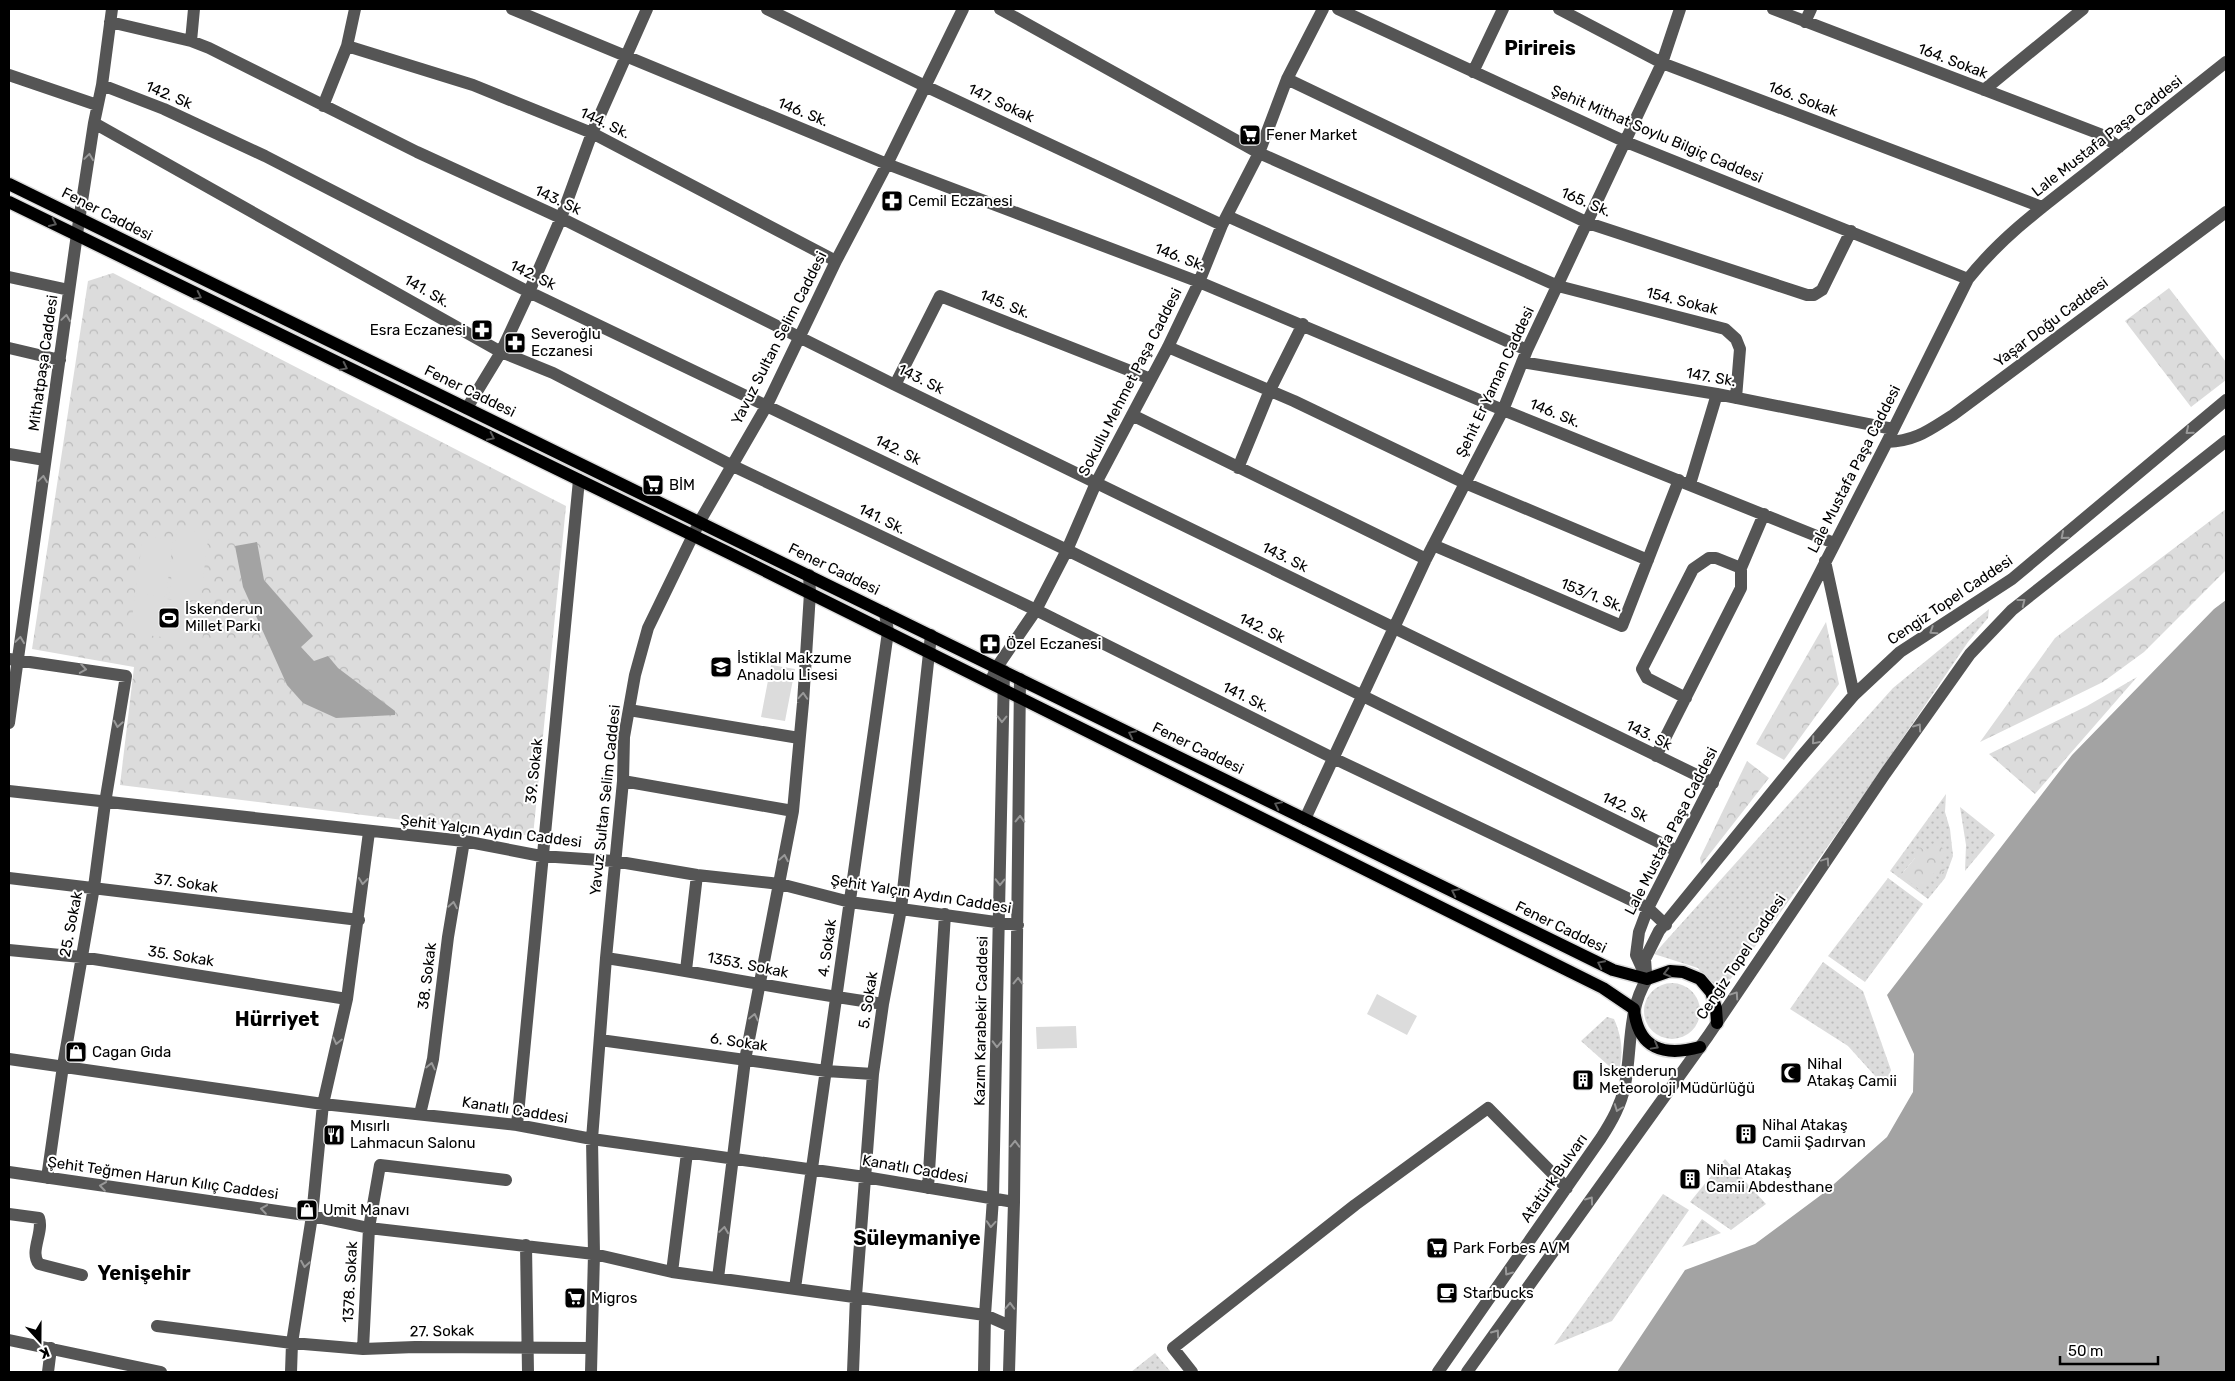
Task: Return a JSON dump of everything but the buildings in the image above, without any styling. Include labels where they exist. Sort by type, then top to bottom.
[{"type":"main road","name":"Fener Caddesi","points":[[9,184],[80,217],[136,247],[700,521],[1613,970],[1647,979]]},
{"type":"main road","name":"Fener Caddesi","points":[[9,202],[77,234],[128,262],[930,652],[1603,988],[1634,1008]]},
{"type":"main road","points":[[1647,979],[1670,971],[1683,972],[1700,979],[1711,992],[1716,1008],[1717,1023]]},
{"type":"main road","points":[[1634,1008],[1636,1023],[1644,1039],[1654,1047],[1668,1052],[1682,1052],[1700,1047]]},
{"type":"street","name":"Mithatpaşa Caddesi","points":[[9,723],[13,659],[46,460],[77,234],[97,105],[102,85],[112,9]]},
{"type":"street","points":[[191,41],[194,9]]},
{"type":"street","points":[[323,106],[347,46],[355,9]]},
{"type":"street","name":"146. Sk.","points":[[512,9],[887,164],[1199,282],[1303,324],[1503,410],[1834,543]]},
{"type":"street","points":[[467,408],[501,352],[529,292],[561,218],[592,133],[647,9]]},
{"type":"street","name":"147. Sokak","points":[[767,9],[926,86],[1224,221],[1527,350]]},
{"type":"street","name":"Yavuz Sultan Selim Caddesi","points":[[591,1372],[594,1254],[592,1139],[614,861],[623,781],[624,738],[635,675],[648,628],[692,535],[767,405],[836,261],[887,164],[963,9]]},
{"type":"street","name":"154. Sokak","points":[[1000,9],[1259,153],[1558,286],[1725,329],[1736,339],[1740,349],[1736,398]]},
{"type":"street","name":"Sokullu Mehmet Paşa Caddesi","points":[[990,682],[1036,610],[1067,550],[1096,483],[1168,347],[1199,282],[1224,221],[1259,153],[1287,79],[1323,9]]},
{"type":"street","name":"Şehit Mithat Soylu Bilgiç Caddesi","points":[[1338,9],[1626,142],[1968,279]]},
{"type":"street","points":[[1473,72],[1502,9]]},
{"type":"street","name":"166. Sokak","points":[[1559,9],[1662,63],[2042,208]]},
{"type":"street","name":"Şehit Er Yaman Caddesi","points":[[1305,819],[1426,559],[1503,410],[1527,350],[1662,63],[1680,9]]},
{"type":"street","name":"164. Sokak","points":[[1773,9],[2100,134],[2118,147]]},
{"type":"street","points":[[1805,22],[1811,9]]},
{"type":"street","points":[[1984,90],[2083,9]]},
{"type":"street","name":"143. Sk","points":[[110,22],[191,41],[209,48],[417,152],[561,218],[895,385],[1713,783]]},
{"type":"street","name":"144. Sk.","points":[[347,46],[473,85],[592,133],[836,261]]},
{"type":"street","name":"Lale Mustafa Paşa Caddesi","points":[[1647,979],[1636,955],[1639,932],[1648,908],[1887,442],[1968,279],[2003,242],[2042,208],[2226,62]]},
{"type":"street","points":[[9,75],[97,105]]},
{"type":"street","name":"165. Sk.","points":[[1287,79],[1588,223],[1807,295],[1814,295],[1822,290],[1851,231]]},
{"type":"street","name":"142. Sk","points":[[102,85],[164,109],[265,156],[529,292],[1067,550],[1676,851]]},
{"type":"street","name":"141. Sk.","points":[[94,123],[501,352],[553,373],[731,465],[1036,610],[1333,758],[1648,908],[1666,925]]},
{"type":"street","name":"Yaşar Doğu Caddesi","points":[[1887,442],[1905,441],[1923,435],[1953,415],[2226,212]]},
{"type":"street","points":[[9,277],[70,290]]},
{"type":"street","name":"145. Sk.","points":[[895,385],[940,296],[1151,379]]},
{"type":"street","points":[[1238,468],[1270,390],[1303,324]]},
{"type":"street","points":[[1168,347],[1270,390],[1465,483],[1648,560]]},
{"type":"street","points":[[9,348],[60,360]]},
{"type":"street","name":"147. Sk.","points":[[1522,362],[1717,394],[1893,429]]},
{"type":"street","name":"153/1. Sk.","points":[[1433,545],[1622,626],[1648,560],[1684,482],[1717,394]]},
{"type":"street","name":"Cengiz Topel Caddesi","points":[[1647,979],[1645,959],[1659,931],[1666,925],[1800,758],[1854,695],[1900,652],[2012,580],[2226,400]]},
{"type":"street","points":[[1132,416],[1426,559]]},
{"type":"street","name":"Cengiz Topel Caddesi","points":[[1700,1047],[1885,774],[1970,654],[2012,610],[2226,441]]},
{"type":"street","points":[[9,454],[46,460]]},
{"type":"street","name":"39. Sokak","points":[[516,1125],[579,480]]},
{"type":"street","points":[[1656,756],[1741,588],[1740,568],[1764,514]]},
{"type":"street","points":[[1686,698],[1647,678],[1642,669],[1693,570],[1709,558],[1716,558],[1740,568]]},
{"type":"street","points":[[1825,561],[1854,695]]},
{"type":"street","points":[[718,1278],[745,1060],[793,811],[810,593],[809,575]]},
{"type":"street","name":"4. Sokak","points":[[795,1288],[888,632],[885,613]]},
{"type":"street","name":"5. Sokak","points":[[853,1372],[856,1296],[873,1074],[900,909],[931,635]]},
{"type":"street","name":"25. Sokak","points":[[13,659],[126,676],[105,803],[94,887],[63,1066],[47,1178]]},
{"type":"street","name":"Kazım Karabekir Caddesi","points":[[984,1372],[985,1315],[993,1198],[1000,922],[1002,688],[1000,669]]},
{"type":"street","points":[[1009,1372],[1014,1202],[1020,679]]},
{"type":"street","points":[[629,710],[798,738]]},
{"type":"street","points":[[623,781],[793,811]]},
{"type":"street","name":"Şehit Yalçın Aydın Caddesi","points":[[9,791],[464,842],[541,856],[614,861],[697,876],[780,884],[850,902],[1018,925]]},
{"type":"street","points":[[292,1372],[292,1343],[312,1216],[323,1104],[347,999],[359,920],[369,832]]},
{"type":"street","name":"38. Sokak","points":[[420,1114],[433,1059],[452,911],[464,842]]},
{"type":"street","points":[[686,970],[697,876]]},
{"type":"street","name":"37. Sokak","points":[[9,878],[359,920]]},
{"type":"street","points":[[928,1188],[945,914]]},
{"type":"street","name":"35. Sokak","points":[[9,950],[81,957],[347,999]]},
{"type":"street","name":"1353. Sokak","points":[[606,958],[686,970],[836,998],[883,1004]]},
{"type":"street","points":[[1634,1008],[1639,992],[1647,979]]},
{"type":"street","name":"Atatürk Bulvarı","points":[[1438,1372],[1567,1188],[1618,1111],[1625,1084],[1634,1008]]},
{"type":"street","name":"6. Sokak","points":[[600,1040],[826,1071],[873,1074]]},
{"type":"street","points":[[1467,1372],[1700,1047]]},
{"type":"street","name":"Kanatlı Caddesi","points":[[9,1059],[323,1104],[516,1125],[592,1139],[733,1160],[865,1176],[1014,1202]]},
{"type":"street","points":[[1192,1372],[1173,1348],[1355,1205],[1488,1108],[1567,1188]]},
{"type":"street","points":[[672,1272],[687,1153]]},
{"type":"street","name":"1378. Sokak","points":[[363,1350],[369,1228],[380,1165],[506,1180]]},
{"type":"street","name":"Şehit Teğmen Harun Kılıç Caddesi","points":[[9,1172],[312,1216]]},
{"type":"street","points":[[9,1214],[39,1218],[41,1224],[36,1256],[39,1264],[82,1275]]},
{"type":"street","points":[[312,1216],[369,1228],[594,1254],[672,1272],[985,1315],[1010,1326]]},
{"type":"street","points":[[526,1245],[528,1372]]},
{"type":"street","name":"27. Sokak","points":[[157,1326],[363,1350],[415,1346],[591,1348]]},
{"type":"street","points":[[9,1340],[161,1372]]},
{"type":"street","points":[[48,1372],[51,1348]]},
{"type":"green space","name":"İskenderun Millet Parkı","points":[[113,273],[566,506],[533,836],[120,785],[134,667],[32,649],[88,281]]},
{"type":"green space","points":[[2169,288],[2226,362],[2226,380],[2191,407],[2125,321]]},
{"type":"green space","points":[[2226,509],[2226,570],[2144,652],[2103,682],[1980,742],[2055,638]]},
{"type":"green space","name":"İskenderun Millet Parkı","points":[[177,529],[209,533],[200,601],[169,598]]},
{"type":"green space","name":"İskenderun Millet Parkı","points":[[143,536],[173,540],[166,597],[135,593]]},
{"type":"green space","name":"İskenderun Millet Parkı","points":[[135,595],[207,604],[202,642],[130,633]]},
{"type":"green space","points":[[1989,609],[1988,618],[1968,642],[1846,820],[1718,995],[1698,968],[1654,954],[1893,688]]},
{"type":"green space","points":[[1826,622],[1839,684],[1784,760],[1756,744]]},
{"type":"green space","points":[[771,665],[795,669],[785,721],[761,717]]},
{"type":"green space","points":[[2137,677],[2035,794],[1989,754],[2087,706]]},
{"type":"green space","points":[[1747,761],[1769,778],[1701,865],[1700,858]]},
{"type":"green space","points":[[1946,794],[1945,812],[1950,829],[1953,856],[1945,878],[1928,899],[1890,871]],"holes":[[[1920,847],[1926,852],[1901,875],[1915,858]]]},
{"type":"green space","points":[[1960,807],[1995,835],[1965,871],[1966,845]]},
{"type":"green space","points":[[1935,842],[1946,851],[1938,861],[1946,868],[1939,877],[1934,873],[1920,890],[1901,875],[1915,858],[1912,856],[1920,847],[1927,852]]},
{"type":"green space","points":[[1888,878],[1923,904],[1865,982],[1828,956]]},
{"type":"green space","points":[[1823,962],[1863,991],[1891,1070],[1885,1087],[1848,1046],[1790,1009]]},
{"type":"green space","points":[[1666,983],[1678,983],[1692,991],[1700,1005],[1698,1022],[1692,1031],[1678,1039],[1666,1039],[1656,1034],[1649,1027],[1644,1017],[1644,1005],[1649,995],[1656,988]]},
{"type":"green space","points":[[1377,994],[1417,1016],[1407,1035],[1367,1014]]},
{"type":"green space","points":[[1607,1017],[1614,1019],[1619,1032],[1621,1060],[1618,1074],[1581,1041]]},
{"type":"green space","points":[[1076,1026],[1077,1048],[1037,1049],[1036,1027]]},
{"type":"green space","points":[[1725,1159],[1766,1204],[1731,1230],[1690,1202]]},
{"type":"green space","points":[[1663,1194],[1689,1210],[1612,1321],[1554,1345]]},
{"type":"green space","points":[[1702,1219],[1721,1233],[1682,1247]]},
{"type":"green space","points":[[1155,1353],[1171,1372],[1131,1372]]},
{"type":"shaded area","points":[[257,542],[264,580],[313,636],[301,647],[314,661],[328,656],[338,668],[395,711],[395,715],[336,718],[303,703],[287,685],[243,587],[235,546]]},
{"type":"shaded area","points":[[2226,600],[2226,1372],[1617,1372],[1685,1270],[1755,1244],[1825,1192],[1887,1137],[1913,1092],[1914,1054],[1887,995],[2072,755],[2214,609]]},
{"type":"place","name":"Fener Market","points":[[1250,135]]},
{"type":"place","name":"Cemil Eczanesi","points":[[892,201]]},
{"type":"place","name":"Esra Eczanesi","points":[[482,330]]},
{"type":"place","name":"Severoğlu Eczanesi","points":[[515,343]]},
{"type":"place","name":"BİM","points":[[653,485]]},
{"type":"place","name":"İskenderun Millet Parkı","points":[[169,618]]},
{"type":"place","name":"Özel Eczanesi","points":[[990,644]]},
{"type":"place","name":"İstiklal Makzume Anadolu Lisesi","points":[[721,667]]},
{"type":"place","name":"Cagan Gıda","points":[[76,1052]]},
{"type":"place","name":"Nihal Atakaş Camii","points":[[1791,1073]]},
{"type":"place","name":"İskenderun Meteoroloji Müdürlüğü","points":[[1583,1080]]},
{"type":"place","name":"Nihal Atakaş Camii Şadırvan","points":[[1746,1134]]},
{"type":"place","name":"Mısırlı Lahmacun Salonu","points":[[334,1135]]},
{"type":"place","name":"Nihal Atakaş Camii Abdesthane","points":[[1690,1179]]},
{"type":"place","name":"Umit Manavı","points":[[307,1210]]},
{"type":"place","name":"Park Forbes AVM","points":[[1437,1248]]},
{"type":"place","name":"Starbucks","points":[[1447,1293]]},
{"type":"place","name":"Migros","points":[[575,1298]]},
{"type":"district","name":"Pirireis","points":[[1540,48]]},
{"type":"district","name":"Hürriyet","points":[[277,1019]]},
{"type":"district","name":"Süleymaniye","points":[[917,1238]]},
{"type":"district","name":"Yenişehir","points":[[144,1273]]}]
